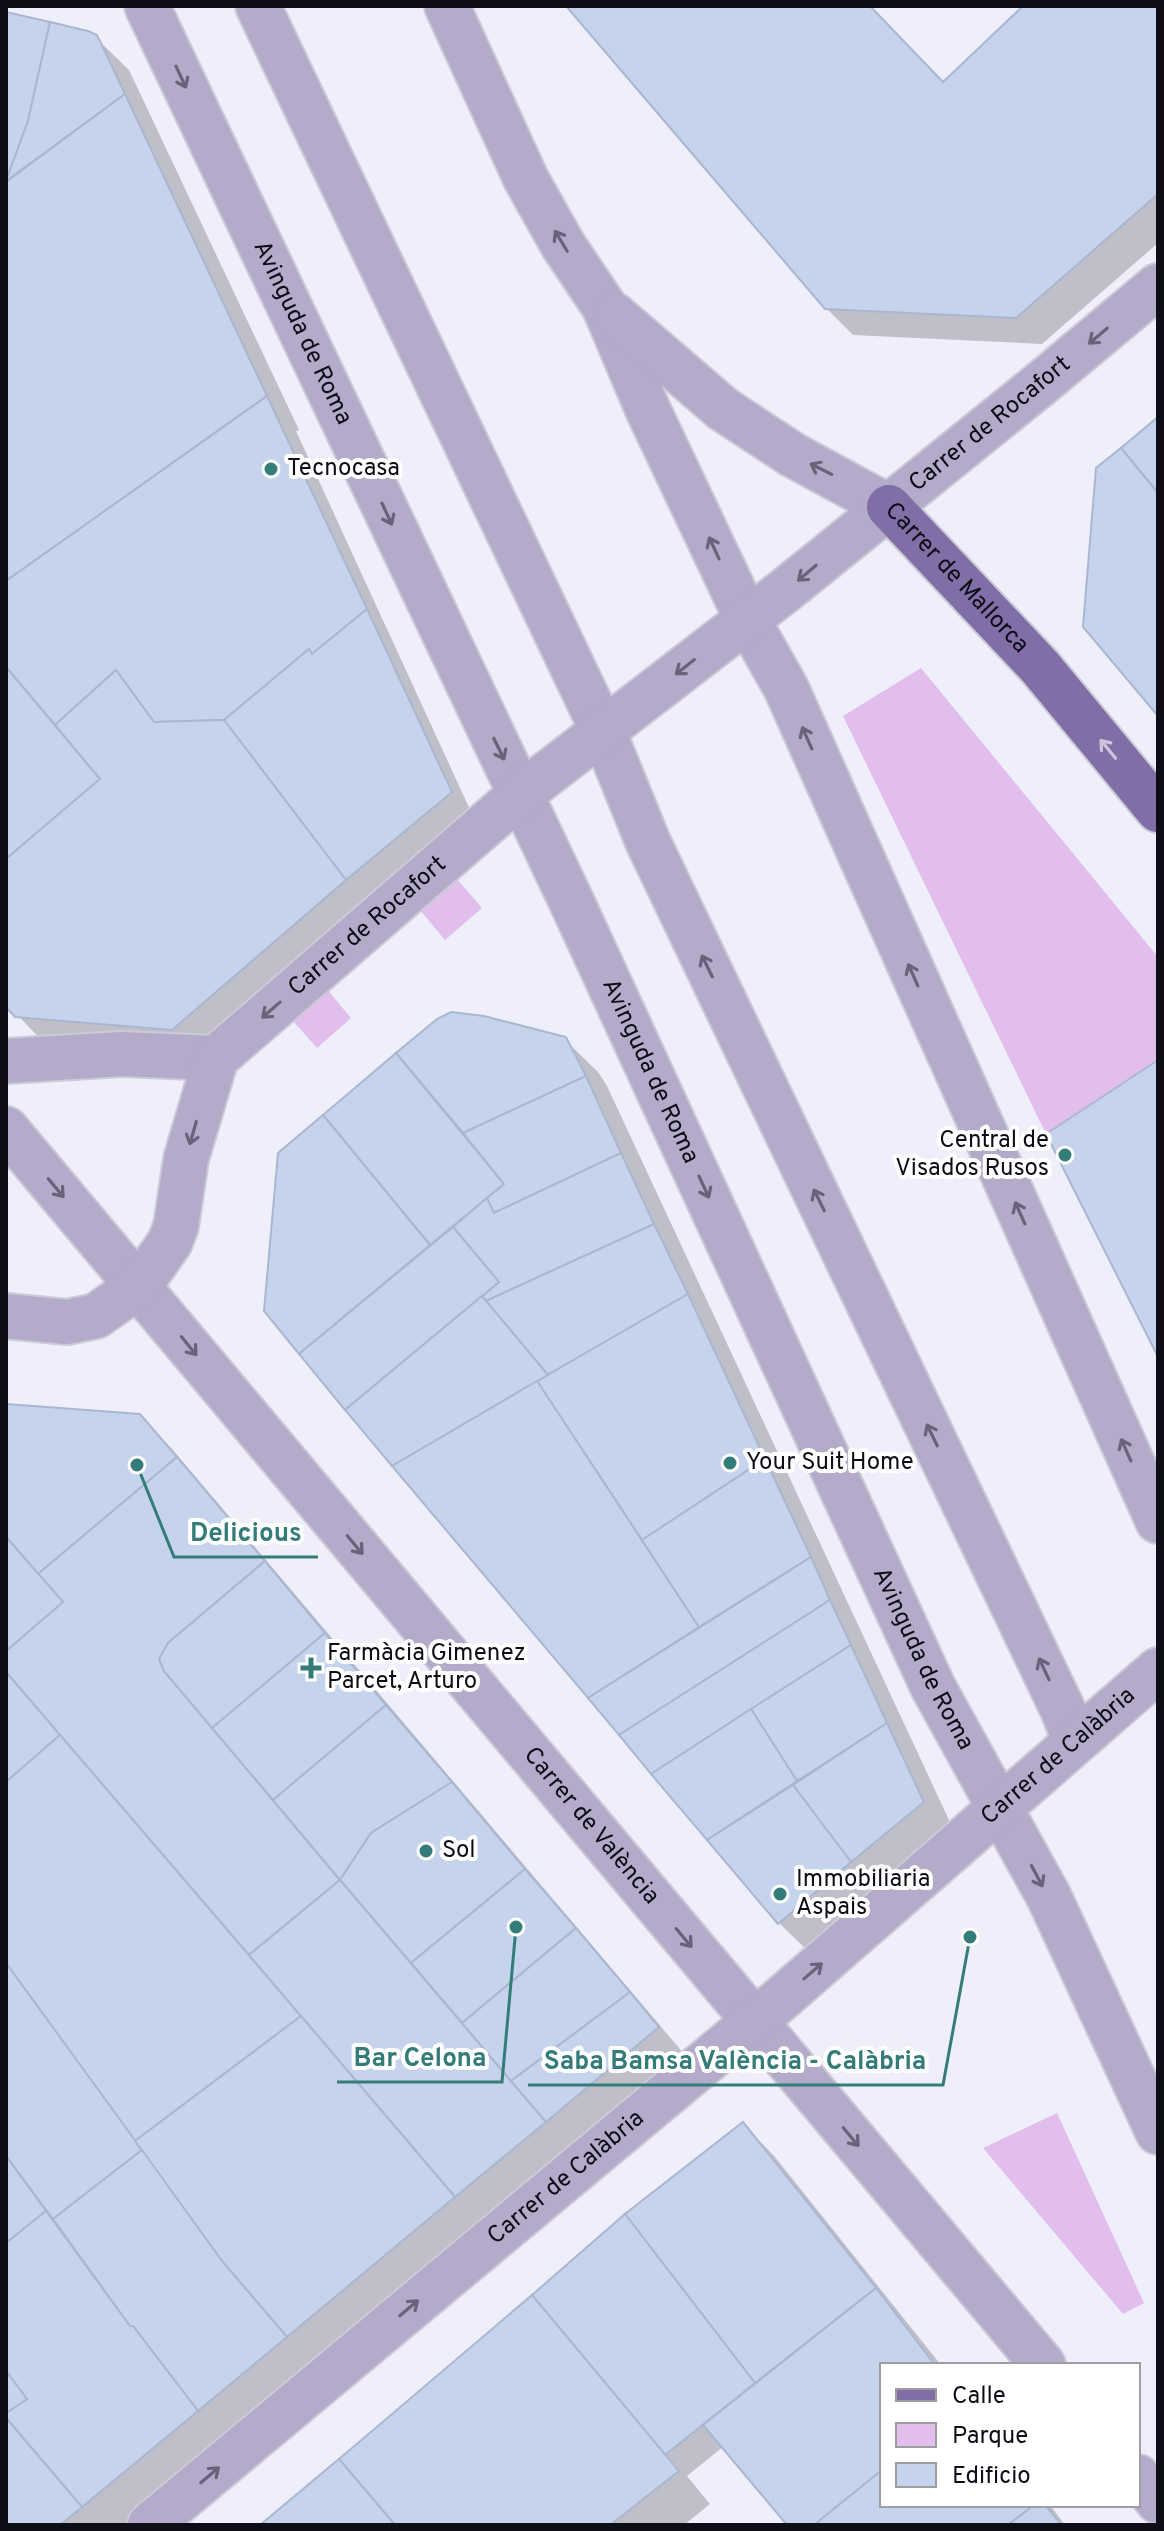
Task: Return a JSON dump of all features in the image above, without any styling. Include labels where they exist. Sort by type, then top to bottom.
[{"type":"main road","name":"Carrer de Mallorca","points":[[889,507],[1040,667],[1158,810]]},
{"type":"street","name":"Avinguda de Roma","points":[[147,6],[521,794],[933,1687],[1049,1897],[1158,2132]]},
{"type":"street","points":[[258,6],[603,731],[648,842],[1058,1698],[1075,1741]]},
{"type":"street","points":[[447,6],[526,179],[563,245],[604,306],[648,410],[747,619],[786,688],[1158,1521]]},
{"type":"street","name":"Carrer de Rocafort","points":[[216,1058],[521,794],[889,507],[1158,286]]},
{"type":"street","name":"Carrer de Mallorca","points":[[604,306],[667,364],[723,409],[793,455],[889,507]]},
{"type":"street","points":[[6,1061],[122,1054],[216,1058],[186,1159],[176,1226],[170,1242],[140,1285],[96,1316],[67,1322],[6,1316]]},
{"type":"street","name":"Carrer de València","points":[[6,1129],[1041,2363]]},
{"type":"street","name":"Carrer de Calàbria","points":[[150,2525],[753,2021],[1158,1670]]},
{"type":"street","points":[[1140,2479],[1158,2501]]},
{"type":"green space","points":[[921,668],[1158,957],[1158,1060],[1046,1134],[843,716]]},
{"type":"green space","points":[[451,872],[482,908],[445,940],[414,903]]},
{"type":"green space","points":[[321,982],[351,1018],[317,1048],[285,1012]]},
{"type":"green space","points":[[1057,2113],[1144,2303],[1123,2314],[983,2148]]},
{"type":"building","points":[[566,6],[870,6],[943,82],[1023,6],[1158,6],[1158,194],[1016,318],[825,309]]},
{"type":"building","points":[[6,12],[50,22],[28,121],[6,181]]},
{"type":"building","points":[[50,22],[97,35],[125,94],[6,181],[28,121]]},
{"type":"building","points":[[125,94],[267,396],[6,581],[6,182]]},
{"type":"building","points":[[267,396],[367,609],[312,654],[309,649],[224,720],[154,722],[116,670],[55,725],[6,667],[6,581]]},
{"type":"building","points":[[1158,417],[1158,493],[1121,448]]},
{"type":"building","points":[[1121,448],[1158,493],[1158,716],[1083,627],[1096,468]]},
{"type":"building","points":[[367,609],[452,792],[346,880],[224,720],[309,649],[312,654]]},
{"type":"building","points":[[6,667],[100,779],[6,859]]},
{"type":"building","points":[[116,670],[154,722],[224,720],[346,880],[172,1030],[15,1017],[6,1007],[6,859],[100,779],[55,725]]},
{"type":"building","points":[[451,1012],[484,1016],[566,1037],[586,1076],[463,1133],[396,1053],[437,1019]]},
{"type":"building","points":[[396,1053],[504,1184],[430,1245],[323,1115]]},
{"type":"building","points":[[1158,1060],[1158,1357],[1046,1134]]},
{"type":"building","points":[[586,1076],[621,1153],[494,1213],[487,1198],[504,1184],[463,1133]]},
{"type":"building","points":[[323,1115],[430,1245],[299,1354],[264,1311],[278,1153]]},
{"type":"building","points":[[621,1153],[654,1224],[486,1301],[482,1296],[499,1282],[453,1227],[487,1198],[494,1213]]},
{"type":"building","points":[[654,1224],[688,1294],[548,1375],[486,1301]]},
{"type":"building","points":[[453,1227],[499,1282],[345,1410],[299,1354]]},
{"type":"building","points":[[688,1294],[765,1459],[642,1540],[537,1381]]},
{"type":"building","points":[[482,1296],[548,1375],[392,1466],[345,1410]]},
{"type":"building","points":[[537,1381],[699,1627],[588,1698],[392,1466]]},
{"type":"building","points":[[6,1404],[140,1414],[177,1457],[38,1574],[6,1537]]},
{"type":"building","points":[[177,1457],[265,1561],[168,1643],[159,1659],[164,1671],[340,1880],[249,1955],[6,1672],[6,1651],[63,1602],[38,1574]]},
{"type":"building","points":[[765,1459],[811,1557],[699,1627],[642,1540]]},
{"type":"building","points":[[6,1537],[63,1602],[6,1651]]},
{"type":"building","points":[[811,1557],[830,1600],[696,1687],[619,1735],[588,1698]]},
{"type":"building","points":[[265,1561],[325,1633],[212,1728],[164,1671],[159,1659],[168,1643]]},
{"type":"building","points":[[830,1600],[851,1645],[695,1746],[651,1774],[619,1735]]},
{"type":"building","points":[[325,1633],[386,1705],[273,1800],[212,1728]]},
{"type":"building","points":[[851,1645],[887,1723],[797,1781],[751,1709]]},
{"type":"building","points":[[6,1672],[60,1735],[6,1782]]},
{"type":"building","points":[[386,1705],[452,1782],[371,1833],[340,1880],[273,1800]]},
{"type":"building","points":[[751,1709],[797,1781],[707,1840],[651,1774]]},
{"type":"building","points":[[887,1723],[924,1802],[851,1862],[793,1785]]},
{"type":"building","points":[[60,1735],[301,2016],[135,2141],[6,1963],[6,1782]]},
{"type":"building","points":[[452,1782],[525,1869],[411,1963],[340,1880],[371,1833]]},
{"type":"building","points":[[793,1785],[851,1862],[778,1924],[707,1840]]},
{"type":"building","points":[[525,1869],[576,1928],[462,2023],[411,1963]]},
{"type":"building","points":[[340,1880],[546,2122],[455,2197],[249,1955]]},
{"type":"building","points":[[576,1928],[630,1992],[511,2081],[462,2023]]},
{"type":"building","points":[[6,1963],[142,2150],[53,2219],[6,2156]]},
{"type":"building","points":[[630,1992],[659,2027],[546,2122],[511,2081]]},
{"type":"building","points":[[301,2016],[455,2197],[287,2337],[222,2261],[135,2141]]},
{"type":"building","points":[[743,2122],[876,2288],[755,2383],[625,2214]]},
{"type":"building","points":[[142,2150],[222,2261],[287,2337],[198,2411],[130,2326],[53,2219]]},
{"type":"building","points":[[6,2156],[46,2211],[6,2243]]},
{"type":"building","points":[[46,2211],[130,2326],[198,2411],[82,2507],[6,2418],[6,2413],[27,2399],[6,2371],[6,2243]]},
{"type":"building","points":[[625,2214],[755,2383],[665,2455],[532,2295]]},
{"type":"building","points":[[876,2288],[933,2363],[880,2363],[880,2472],[814,2525],[787,2525],[703,2425]]},
{"type":"building","points":[[532,2295],[679,2471],[610,2525],[395,2525],[339,2459]]},
{"type":"building","points":[[6,2371],[27,2399],[6,2413]]},
{"type":"building","points":[[6,2418],[82,2507],[60,2525],[6,2525]]},
{"type":"building","points":[[339,2459],[395,2525],[260,2525]]},
{"type":"building","points":[[880,2472],[880,2507],[1031,2507],[1008,2525],[814,2525]]},
{"type":"building","points":[[1031,2507],[1047,2507],[1062,2525],[1008,2525]]},
{"type":"place","name":"Tecnocasa","points":[[271,469]]},
{"type":"place","name":"Central de Visados Rusos","points":[[1065,1155]]},
{"type":"place","name":"Your Suit Home","points":[[730,1463]]},
{"type":"place","name":"Delicious","points":[[137,1465]]},
{"type":"place","name":"Farmàcia Gimenez Parcet, Arturo","points":[[311,1668]]},
{"type":"place","name":"Sol","points":[[426,1851]]},
{"type":"place","name":"Immobiliaria Aspais","points":[[780,1894]]},
{"type":"place","name":"Bar Celona","points":[[516,1927]]},
{"type":"place","name":"Saba Bamsa València - Calàbria","points":[[970,1937]]}]
